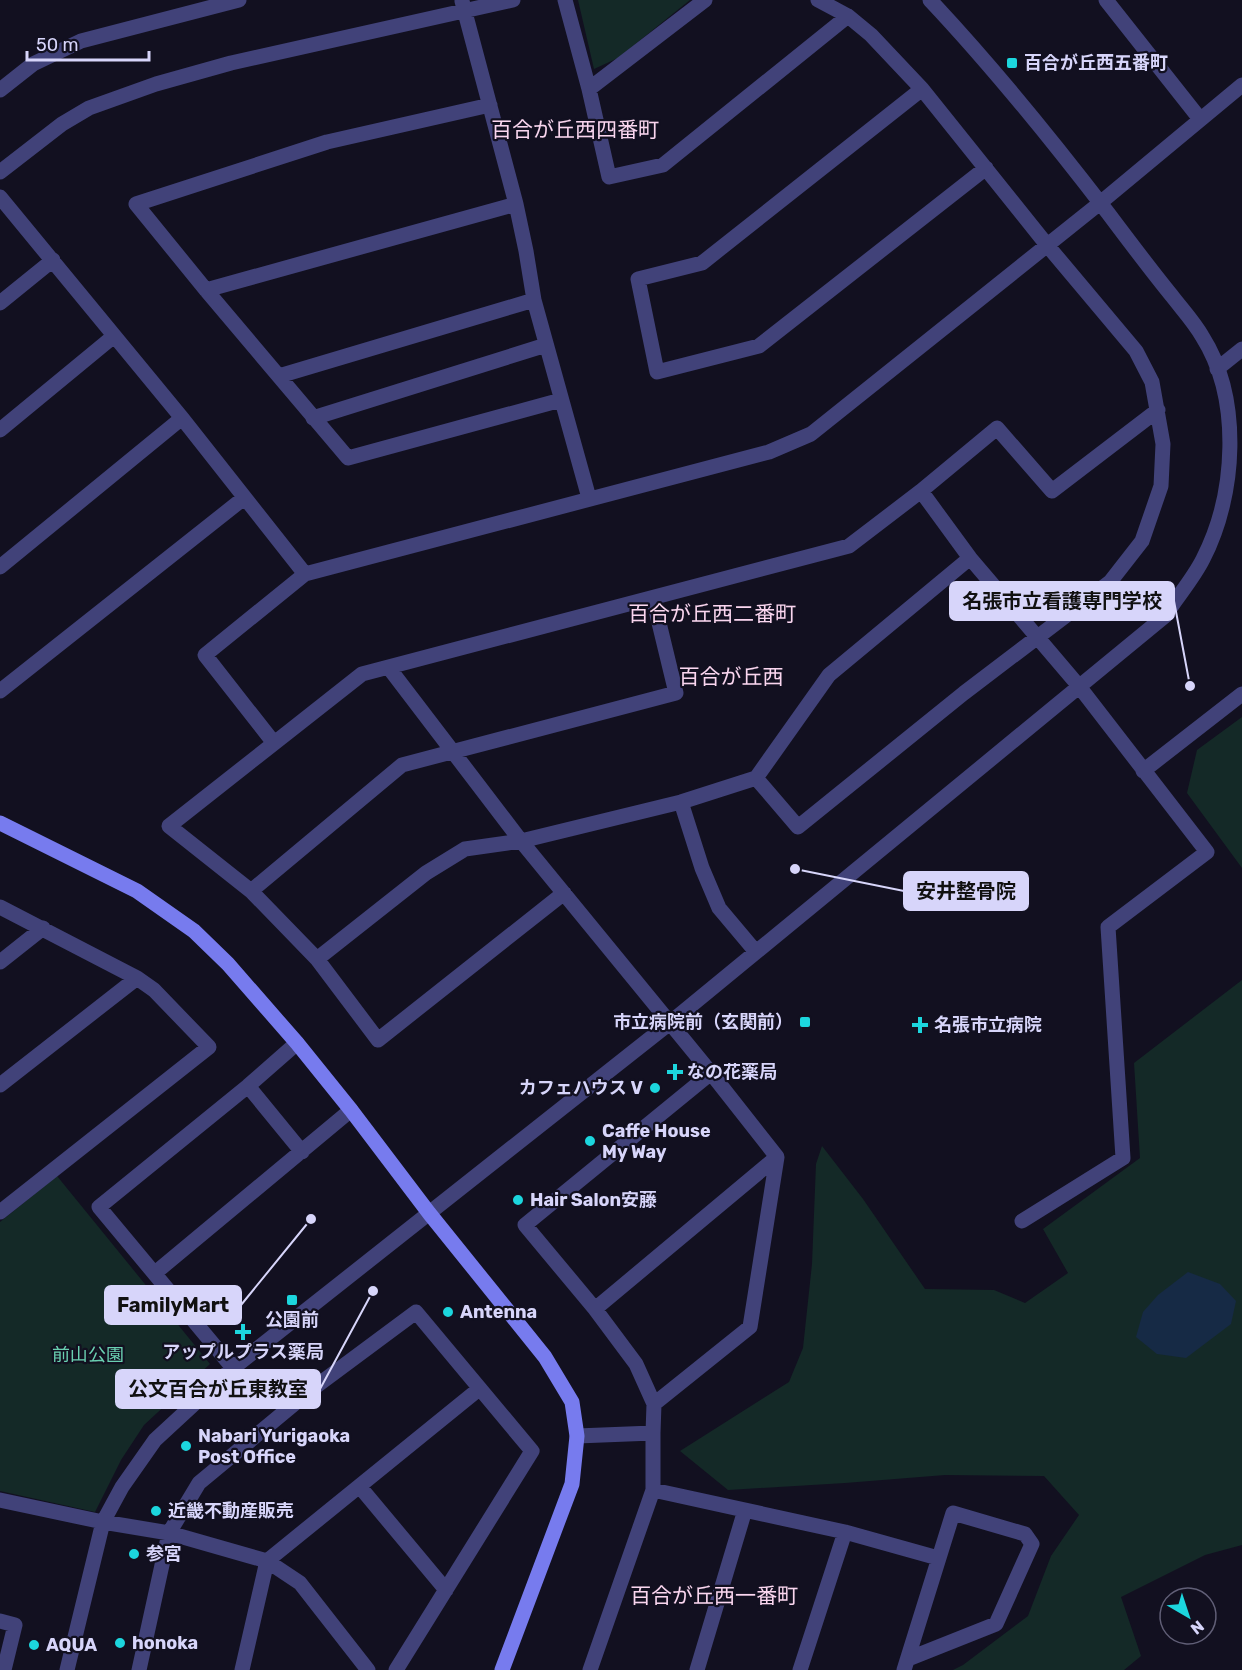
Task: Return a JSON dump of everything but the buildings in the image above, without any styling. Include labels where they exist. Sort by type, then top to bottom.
[{"type":"street","points":[[0,90],[33,64],[81,41],[239,0]]},
{"type":"street","points":[[0,172],[62,124],[89,108],[156,84],[463,5],[513,0]]},
{"type":"street","points":[[565,0],[589,89],[609,177],[663,165],[848,16]]},
{"type":"street","points":[[589,89],[705,0]]},
{"type":"street","points":[[756,778],[798,827],[964,693],[1110,582],[1142,541],[1161,486],[1163,444],[1158,410],[1152,382],[1136,351],[922,89],[871,35],[848,16],[818,0]]},
{"type":"street","points":[[67,1670],[103,1522],[122,1487],[155,1440],[233,1368],[380,1260],[429,1213],[670,1022],[1078,685],[1165,616],[1203,561],[1217,528],[1226,487],[1231,447],[1227,405],[1217,369],[1203,337],[1100,203],[975,48],[930,0]]},
{"type":"street","points":[[1106,0],[1200,119]]},
{"type":"street","points":[[463,5],[516,204],[534,300],[589,498]]},
{"type":"street","points":[[274,743],[205,655],[305,574],[768,452],[811,434],[1100,203],[1242,85]]},
{"type":"street","points":[[922,89],[702,263],[638,279],[657,372],[759,346],[986,168]]},
{"type":"street","points":[[490,105],[327,142],[136,204],[348,458],[561,400]]},
{"type":"street","points":[[0,197],[182,418],[305,574]]},
{"type":"street","points":[[206,290],[516,204]]},
{"type":"street","points":[[0,303],[53,260]]},
{"type":"street","points":[[279,375],[534,300]]},
{"type":"street","points":[[0,430],[114,336]]},
{"type":"street","points":[[313,418],[546,345]]},
{"type":"street","points":[[1217,369],[1242,349]]},
{"type":"street","points":[[564,893],[378,1040],[317,959],[251,891],[169,826],[362,674],[849,546],[921,492],[998,428],[1052,491],[1158,410]]},
{"type":"street","points":[[0,567],[182,418]]},
{"type":"street","points":[[921,492],[970,558],[1078,685],[1207,852],[1108,927],[1123,1158],[1022,1221]]},
{"type":"street","points":[[0,690],[244,498]]},
{"type":"street","points":[[317,959],[426,873],[465,849],[521,841],[681,802],[756,778],[830,675],[970,558]]},
{"type":"street","points":[[251,891],[402,765],[676,693],[653,598]]},
{"type":"street","points":[[389,668],[521,841],[670,1022],[777,1157],[750,1327],[654,1404]]},
{"type":"street","points":[[1143,771],[1242,694]]},
{"type":"street","points":[[681,802],[702,868],[719,908],[756,952]]},
{"type":"street","points":[[0,824],[137,891],[194,931],[228,964],[297,1043],[545,1357],[572,1402],[577,1436],[572,1484],[502,1670]]},
{"type":"street","points":[[0,907],[137,978],[154,990],[209,1047],[0,1212]]},
{"type":"street","points":[[0,962],[43,928]]},
{"type":"street","points":[[0,1085],[137,978]]},
{"type":"street","points":[[233,1368],[99,1207],[248,1086],[297,1043]]},
{"type":"street","points":[[590,1670],[653,1490],[654,1404],[636,1364],[595,1309],[525,1225],[711,1073]]},
{"type":"street","points":[[248,1086],[302,1152]]},
{"type":"street","points":[[155,1272],[351,1110]]},
{"type":"street","points":[[595,1309],[777,1157]]},
{"type":"street","points":[[139,1670],[169,1533],[199,1483],[311,1390],[414,1310],[532,1451],[396,1670]]},
{"type":"street","points":[[242,1670],[267,1561],[479,1389]]},
{"type":"street","points":[[577,1436],[653,1434]]},
{"type":"street","points":[[360,1487],[446,1590]]},
{"type":"street","points":[[653,1490],[845,1532],[938,1558]]},
{"type":"street","points":[[0,1500],[103,1522],[169,1533],[267,1561],[300,1583],[368,1670]]},
{"type":"street","points":[[697,1670],[746,1510]]},
{"type":"street","points":[[953,1513],[1024,1534],[1032,1544],[996,1624],[906,1664],[953,1513]]},
{"type":"street","points":[[800,1670],[845,1532]]},
{"type":"street","points":[[0,1621],[15,1625],[4,1670]]},
{"type":"green space","points":[[578,0],[690,0],[618,58],[594,69]]},
{"type":"green space","points":[[1242,717],[1242,868],[1187,793],[1197,750]]},
{"type":"green space","points":[[1242,980],[1242,1545],[1205,1555],[1121,1597],[1141,1656],[1124,1670],[953,1670],[1028,1616],[1051,1556],[1079,1515],[1044,1476],[945,1475],[728,1490],[680,1451],[789,1382],[803,1348],[812,1264],[816,1164],[822,1146],[863,1199],[925,1289],[994,1290],[1025,1303],[1068,1273],[1043,1229],[1140,1158],[1134,1063]]},
{"type":"green space","name":"前山公園","points":[[57,1176],[210,1364],[144,1425],[121,1460],[95,1512],[0,1491],[0,1222]]},
{"type":"water","points":[[1188,1272],[1220,1284],[1236,1301],[1231,1324],[1186,1358],[1157,1354],[1136,1337],[1143,1312],[1158,1295]]},
{"type":"place","name":"百合が丘西五番町","points":[[1012,63]]},
{"type":"place","name":"名張市立看護専門学校","points":[[1190,686]]},
{"type":"place","name":"安井整骨院","points":[[795,869]]},
{"type":"place","name":"市立病院前（玄関前）","points":[[805,1022]]},
{"type":"place","name":"名張市立病院","points":[[920,1025]]},
{"type":"place","name":"なの花薬局","points":[[675,1072]]},
{"type":"place","name":"カフェハウス V","points":[[655,1088]]},
{"type":"place","name":"Caffe House My Way","points":[[590,1141]]},
{"type":"place","name":"Hair Salon安藤","points":[[518,1200]]},
{"type":"place","name":"FamilyMart","points":[[311,1219]]},
{"type":"place","name":"公文百合が丘東教室","points":[[373,1291]]},
{"type":"place","name":"公園前","points":[[292,1300]]},
{"type":"place","name":"Antenna","points":[[448,1312]]},
{"type":"place","name":"アップルプラス薬局","points":[[243,1332]]},
{"type":"place","name":"Nabari Yurigaoka Post Office","points":[[186,1446]]},
{"type":"place","name":"近畿不動産販売","points":[[156,1511]]},
{"type":"place","name":"参宮","points":[[134,1554]]},
{"type":"place","name":"honoka","points":[[120,1643]]},
{"type":"place","name":"AQUA","points":[[34,1645]]},
{"type":"district","name":"百合が丘西四番町","points":[[575,129]]},
{"type":"district","name":"百合が丘西二番町","points":[[712,613]]},
{"type":"district","name":"百合が丘西","points":[[731,676]]},
{"type":"district","name":"百合が丘西一番町","points":[[714,1595]]}]
